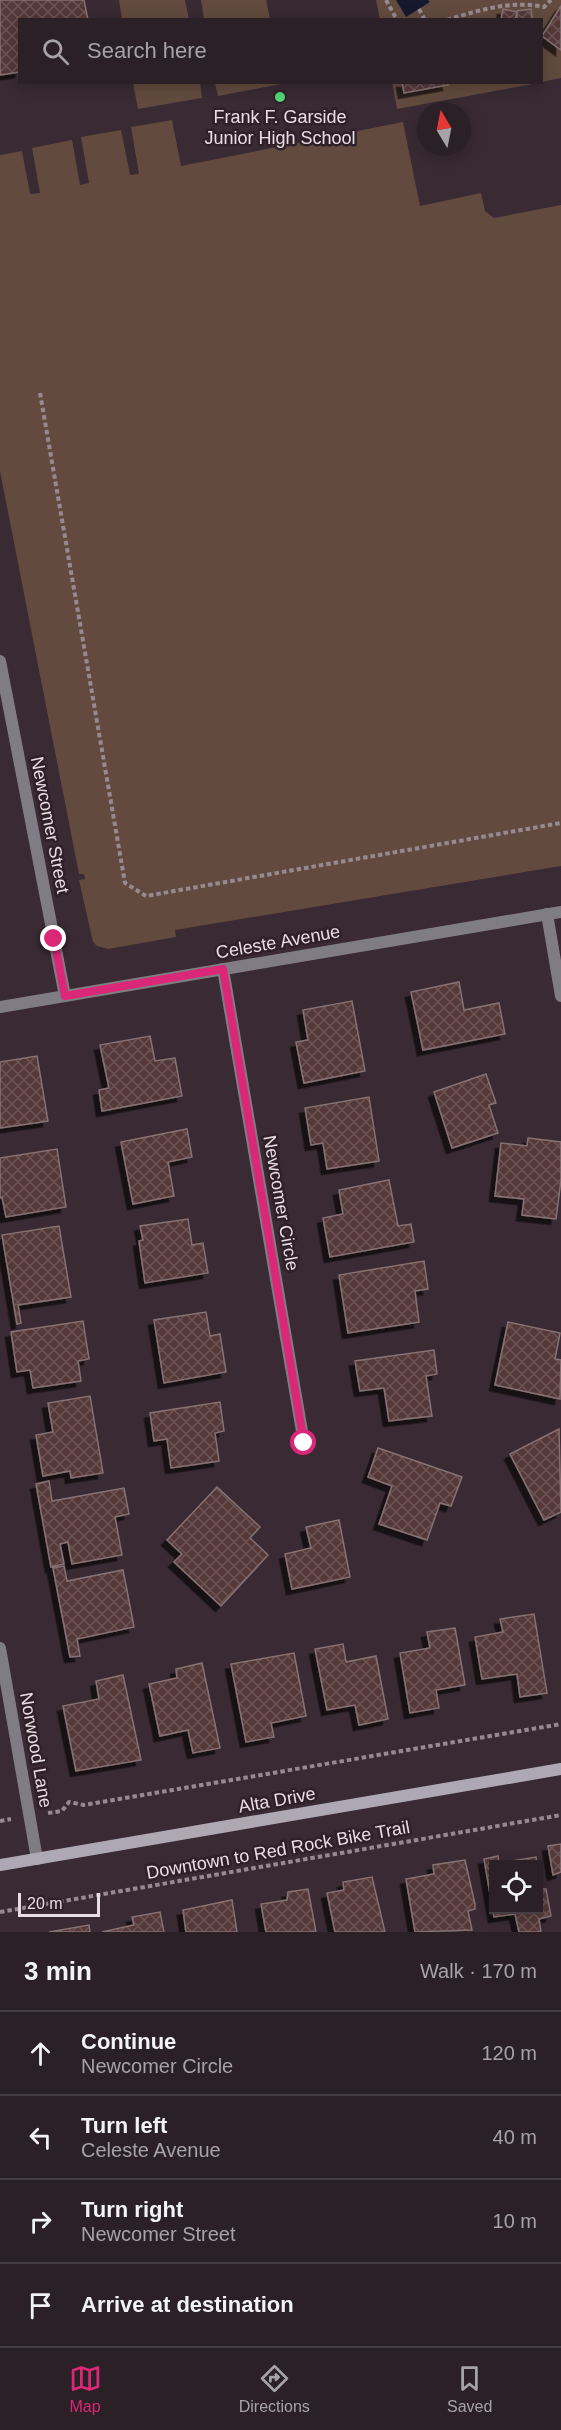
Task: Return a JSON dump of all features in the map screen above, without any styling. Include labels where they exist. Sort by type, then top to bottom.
[{"type":"main road","name":"Alta Drive","points":[[0,1865],[561,1769]]},
{"type":"street","name":"Newcomer Street","points":[[0,662],[65,996]]},
{"type":"street","name":"Celeste Avenue","points":[[0,1007],[561,912]]},
{"type":"street","points":[[547,914],[561,996]]},
{"type":"street","name":"Newcomer Circle","points":[[223,969],[304,1443]]},
{"type":"street","name":"Norwood Lane","points":[[0,1648],[37,1859]]},
{"type":"path","points":[[386,0],[396,18]]},
{"type":"path","points":[[453,18],[508,0],[531,1],[544,7],[551,0]]},
{"type":"path","points":[[418,9],[424,18]]},
{"type":"path","points":[[40,393],[125,883],[146,896],[561,823]]},
{"type":"path","points":[[69,1803],[84,1805],[561,1724]]},
{"type":"path","name":"Downtown to Red Rock Bike Trail","points":[[0,1912],[561,1815]]},
{"type":"shaded area","points":[[119,0],[185,0],[189,18],[122,18]]},
{"type":"shaded area","points":[[201,0],[266,0],[270,18],[204,18]]},
{"type":"shaded area","points":[[376,0],[561,0],[561,78],[543,82],[543,18],[380,18]]},
{"type":"shaded area","points":[[133,84],[200,84],[202,98],[138,109]]},
{"type":"shaded area","points":[[215,84],[281,84],[218,96]]},
{"type":"shaded area","points":[[392,84],[533,84],[435,102],[417,102],[417,105],[397,109]]},
{"type":"shaded area","points":[[172,120],[181,166],[403,122],[420,206],[481,193],[485,211],[494,218],[561,205],[561,866],[175,930],[176,937],[108,949],[97,946],[93,942],[79,880],[85,879],[84,874],[79,874],[0,471],[0,155],[22,151],[30,194],[40,193],[32,148],[72,140],[80,185],[89,183],[81,137],[121,130],[130,175],[139,174],[131,127]]},
{"type":"water","points":[[396,0],[428,0],[430,2],[406,17]]},
{"type":"building","points":[[0,0],[84,0],[88,18],[18,18],[18,72],[0,75]]},
{"type":"building","points":[[561,6],[561,50],[543,34]]},
{"type":"building","points":[[503,9],[517,12],[516,18],[501,18]]},
{"type":"building","points":[[531,9],[532,18],[517,18],[517,11]]},
{"type":"building","points":[[402,84],[448,85],[404,93]]},
{"type":"building","points":[[459,982],[464,1010],[499,1003],[505,1034],[423,1050],[411,992]]},
{"type":"building","points":[[352,1001],[365,1071],[304,1083],[296,1042],[308,1040],[303,1010]]},
{"type":"building","points":[[150,1036],[155,1061],[175,1058],[182,1096],[102,1111],[99,1090],[109,1088],[100,1045]]},
{"type":"building","points":[[37,1056],[48,1121],[0,1128],[0,1062]]},
{"type":"building","points":[[486,1074],[496,1103],[489,1105],[498,1133],[452,1148],[434,1092]]},
{"type":"building","points":[[369,1097],[379,1161],[327,1169],[323,1143],[311,1145],[305,1108]]},
{"type":"building","points":[[187,1129],[192,1157],[168,1162],[174,1196],[133,1204],[121,1142]]},
{"type":"building","points":[[528,1138],[561,1142],[561,1180],[556,1219],[522,1215],[524,1199],[495,1196],[501,1143],[527,1146]]},
{"type":"building","points":[[57,1149],[66,1207],[6,1217],[2,1197],[0,1198],[0,1158]]},
{"type":"building","points":[[389,1180],[398,1226],[411,1224],[414,1242],[330,1257],[323,1218],[343,1214],[339,1190]]},
{"type":"building","points":[[188,1219],[192,1245],[203,1243],[208,1273],[145,1283],[139,1241],[143,1240],[140,1226]]},
{"type":"building","points":[[59,1226],[71,1297],[18,1305],[21,1323],[17,1324],[2,1235]]},
{"type":"building","points":[[424,1261],[428,1289],[415,1291],[419,1322],[348,1333],[339,1275]]},
{"type":"building","points":[[206,1312],[210,1336],[220,1334],[226,1372],[164,1383],[154,1320]]},
{"type":"building","points":[[83,1321],[89,1359],[78,1361],[81,1381],[33,1388],[30,1370],[17,1372],[11,1332]]},
{"type":"building","points":[[508,1322],[560,1333],[555,1359],[561,1360],[560,1399],[495,1385]]},
{"type":"building","points":[[434,1350],[437,1374],[426,1376],[432,1416],[389,1421],[384,1388],[360,1391],[355,1361]]},
{"type":"building","points":[[90,1396],[103,1473],[71,1478],[70,1471],[43,1476],[36,1435],[53,1432],[48,1403]]},
{"type":"building","points":[[220,1402],[224,1431],[215,1433],[219,1461],[171,1468],[167,1439],[154,1441],[150,1413]]},
{"type":"building","points":[[559,1429],[561,1512],[544,1520],[510,1454]]},
{"type":"building","points":[[378,1448],[462,1477],[451,1506],[440,1503],[427,1540],[379,1524],[392,1486],[368,1477]]},
{"type":"building","points":[[49,1481],[52,1501],[124,1488],[129,1514],[115,1517],[122,1555],[72,1564],[68,1542],[60,1544],[64,1564],[51,1567],[36,1484]]},
{"type":"building","points":[[217,1487],[260,1527],[250,1538],[268,1555],[221,1606],[174,1562],[182,1554],[167,1540]]},
{"type":"building","points":[[339,1520],[350,1577],[292,1589],[285,1554],[311,1548],[306,1527]]},
{"type":"building","points":[[64,1566],[67,1581],[123,1570],[134,1627],[77,1639],[80,1656],[70,1657],[53,1568]]},
{"type":"building","points":[[534,1614],[547,1693],[520,1697],[517,1674],[482,1679],[475,1637],[503,1632],[500,1619]]},
{"type":"building","points":[[455,1628],[465,1685],[436,1690],[439,1708],[410,1713],[400,1653],[430,1648],[427,1632]]},
{"type":"building","points":[[343,1644],[346,1662],[376,1656],[388,1719],[359,1725],[355,1705],[327,1710],[315,1649]]},
{"type":"building","points":[[294,1653],[306,1716],[271,1723],[274,1737],[246,1742],[231,1664]]},
{"type":"building","points":[[202,1663],[220,1748],[193,1753],[188,1730],[160,1736],[149,1684],[177,1678],[176,1669]]},
{"type":"building","points":[[123,1675],[141,1760],[76,1771],[63,1706],[99,1699],[96,1681]]},
{"type":"building","points":[[561,1844],[561,1872],[553,1875],[548,1846]]},
{"type":"building","points":[[498,1856],[499,1860],[489,1860],[489,1888],[484,1859]]},
{"type":"building","points":[[536,1857],[536,1860],[518,1860]]},
{"type":"building","points":[[465,1860],[475,1904],[475,1909],[468,1911],[472,1930],[415,1932],[406,1879],[434,1874],[433,1865]]},
{"type":"building","points":[[372,1877],[385,1932],[335,1932],[327,1893],[344,1890],[343,1882]]},
{"type":"building","points":[[308,1889],[316,1932],[266,1932],[261,1904],[287,1900],[288,1892]]},
{"type":"building","points":[[543,1889],[546,1889],[551,1916],[539,1919],[541,1932],[519,1932],[515,1914],[543,1914]]},
{"type":"building","points":[[232,1900],[237,1932],[186,1932],[183,1910]]},
{"type":"building","points":[[160,1912],[164,1932],[102,1932],[134,1925],[132,1917]]},
{"type":"building","points":[[493,1914],[515,1914],[494,1917]]},
{"type":"building","points":[[89,1925],[90,1932],[49,1932]]},
{"type":"place","name":"Frank F. Garside Junior High School","points":[[280,97]]},
{"type":"route","points":[[54,939],[65,996],[223,969],[304,1443]]}]
